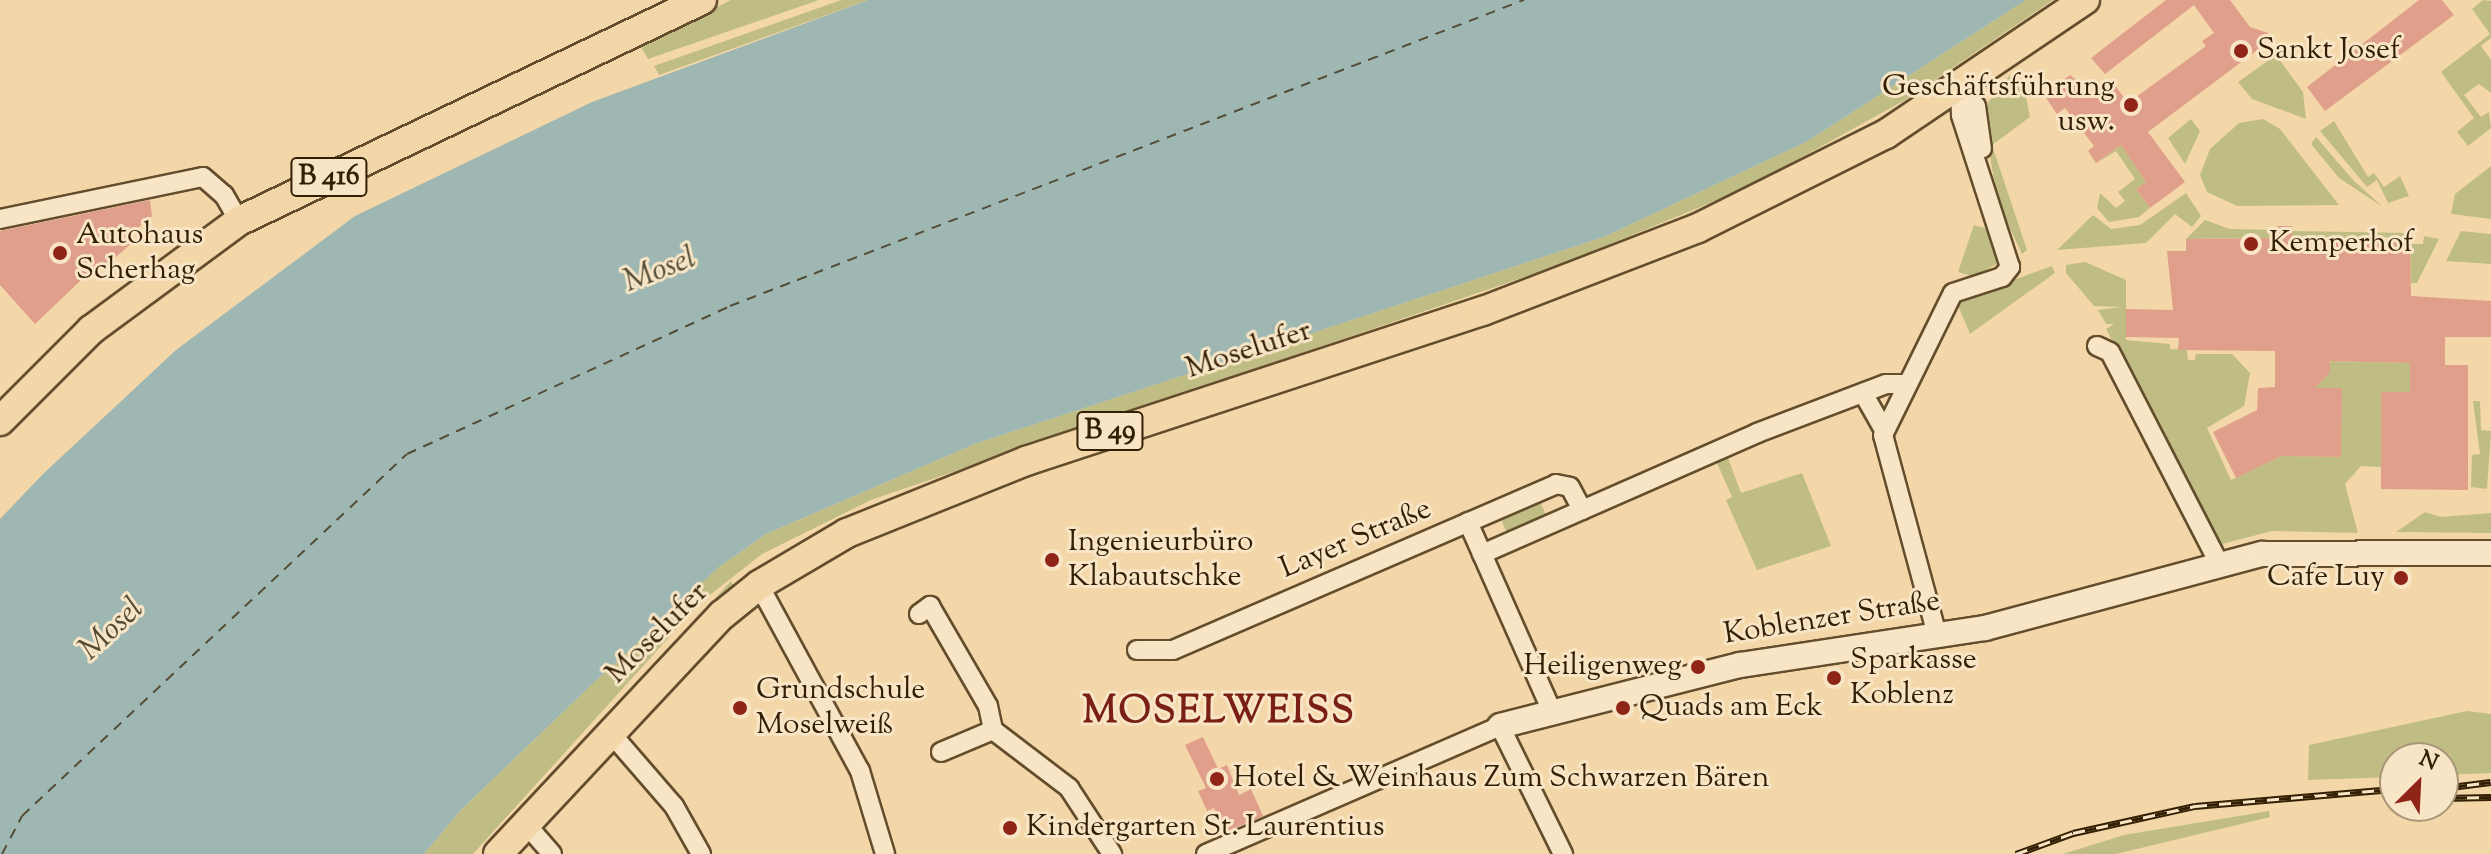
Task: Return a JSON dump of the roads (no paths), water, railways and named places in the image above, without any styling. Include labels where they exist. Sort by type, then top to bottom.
[{"type":"main road","name":"B 416","points":[[0,421],[91,330],[239,221],[702,0]]},
{"type":"main road","name":"Moselufer","points":[[498,854],[609,731],[759,585],[847,533],[1026,461],[1599,270],[1774,194],[1960,89],[2085,0]]},
{"type":"street","points":[[1884,430],[1953,293],[2008,271],[1985,176],[1961,115],[1960,89]]},
{"type":"street","points":[[0,219],[203,177],[224,195],[239,221]]},
{"type":"street","points":[[2097,346],[2110,352],[2220,565]]},
{"type":"street","points":[[1482,554],[1863,393],[1906,384]]},
{"type":"street","points":[[1863,393],[1884,430],[1937,635]]},
{"type":"street","name":"Layer Straße","points":[[1137,650],[1173,650],[1561,483],[1582,510]]},
{"type":"street","points":[[1468,522],[1551,709]]},
{"type":"street","name":"Koblenzer Straße","points":[[1206,854],[1500,726],[1551,709],[1740,665],[1985,628],[2220,565],[2283,552],[2491,553]]},
{"type":"street","points":[[759,585],[860,771],[885,854]]},
{"type":"street","points":[[919,614],[930,606],[988,706],[993,730],[1069,788],[1112,854]]},
{"type":"street","points":[[1500,726],[1563,854]]},
{"type":"street","points":[[941,752],[993,730]]},
{"type":"street","points":[[609,731],[674,806],[701,854]]},
{"type":"street","points":[[525,823],[552,854]]},
{"type":"water","name":"Mosel","points":[[868,0],[2026,0],[1808,141],[1604,237],[975,444],[766,534],[719,567],[585,691],[460,811],[424,854],[0,854],[0,519],[43,474],[176,350],[355,216],[592,102]]},
{"type":"railway","points":[[2459,786],[2491,782]]},
{"type":"railway","points":[[2016,854],[2073,833],[2195,806],[2379,790]]},
{"type":"railway","points":[[2459,798],[2491,797]]},
{"type":"place","name":"Sankt Josef","points":[[2241,51]]},
{"type":"place","name":"Geschäftsführung usw.","points":[[2131,105]]},
{"type":"place","name":"Kemperhof","points":[[2251,244]]},
{"type":"place","name":"Autohaus Scherhag","points":[[60,253]]},
{"type":"place","name":"Ingenieurbüro Klabautschke","points":[[1052,560]]},
{"type":"place","name":"Cafe Luy","points":[[2401,578]]},
{"type":"place","name":"Heiligenweg","points":[[1698,667]]},
{"type":"place","name":"Sparkasse Koblenz","points":[[1834,678]]},
{"type":"place","name":"Grundschule Moselweiß","points":[[740,708]]},
{"type":"place","name":"Quads am Eck","points":[[1623,708]]},
{"type":"place","name":"Hotel & Weinhaus Zum Schwarzen Bären","points":[[1217,779]]},
{"type":"place","name":"Kindergarten St. Laurentius","points":[[1010,828]]},
{"type":"district","name":"MOSELWEISS","points":[[1219,714]]}]
